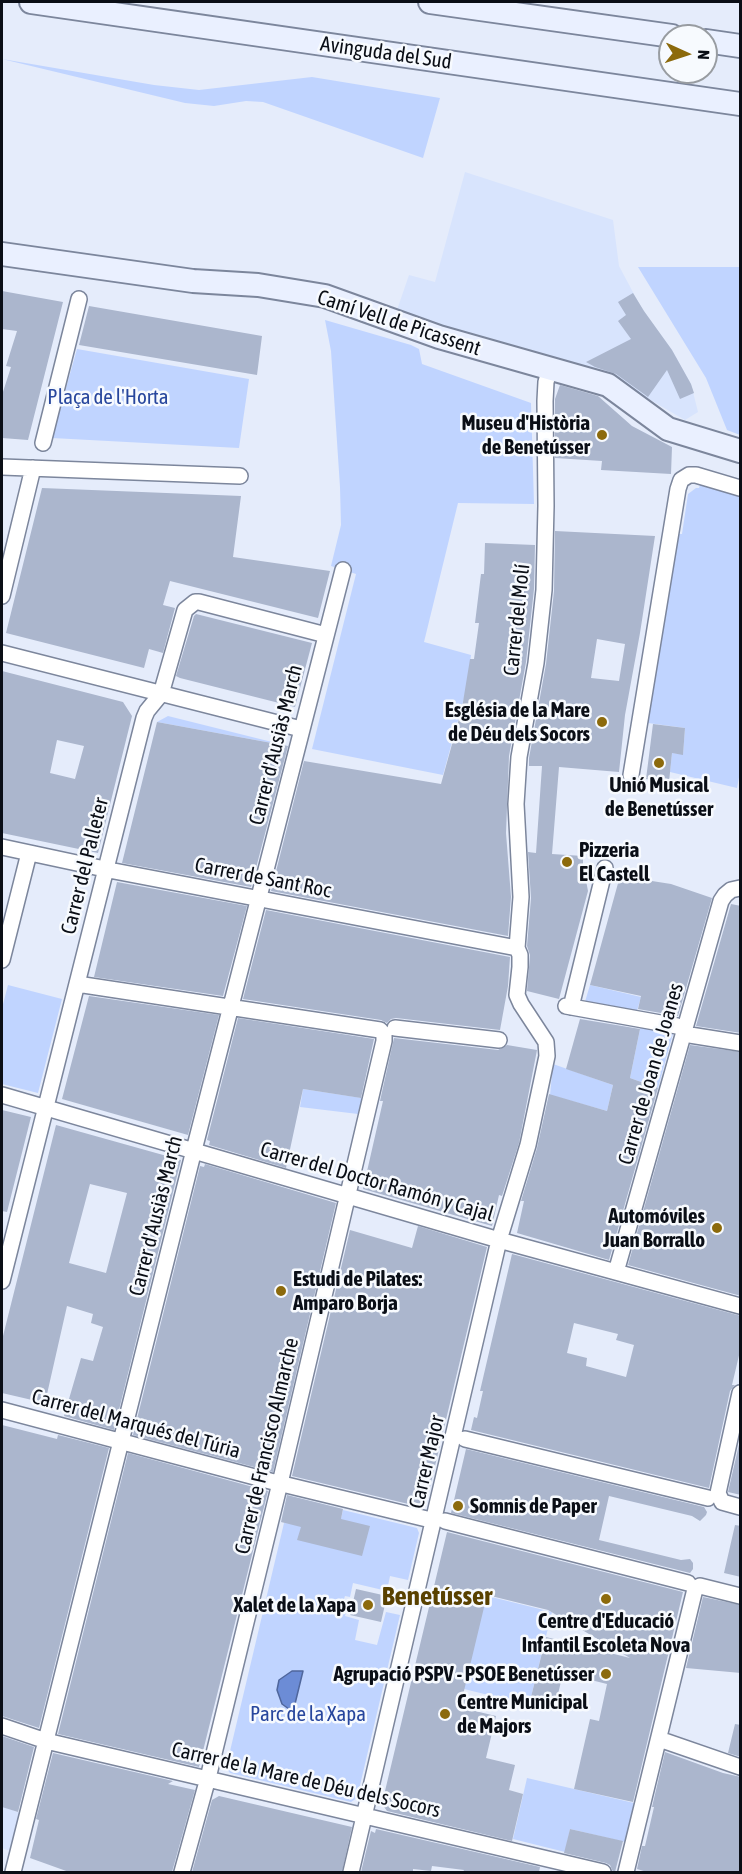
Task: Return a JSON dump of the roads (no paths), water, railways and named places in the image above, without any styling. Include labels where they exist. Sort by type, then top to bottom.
[{"type":"main road","name":"Avinguda del Sud","points":[[31,2],[741,104]]},
{"type":"main road","points":[[430,2],[658,34]]},
{"type":"main road","points":[[718,43],[741,46]]},
{"type":"main road","name":"Camí Vell de Picassent","points":[[2,254],[194,281],[258,285],[324,296],[439,337],[608,385],[668,429],[741,451]]},
{"type":"street","points":[[43,443],[79,299]]},
{"type":"street","name":"Carrer del Molí","points":[[546,1062],[546,1042],[517,994],[520,954],[517,948],[521,897],[516,836],[517,773],[524,721],[536,663],[544,590],[545,401],[546,382],[550,368]]},
{"type":"street","points":[[2,466],[240,476]]},
{"type":"street","points":[[2,596],[33,468]]},
{"type":"street","points":[[631,775],[681,480],[689,475],[696,475],[741,488]]},
{"type":"street","name":"Carrer d'Ausiàs March","points":[[13,1872],[194,1150],[343,570]]},
{"type":"street","name":"Carrer del Palleter","points":[[2,1281],[6,1247],[46,1107],[145,714],[161,694],[183,614],[188,606],[195,602],[326,635]]},
{"type":"street","points":[[2,653],[301,729]]},
{"type":"street","name":"Carrer de Sant Roc","points":[[2,847],[517,948]]},
{"type":"street","points":[[2,960],[29,853]]},
{"type":"street","points":[[606,868],[568,1007],[677,1026]]},
{"type":"street","name":"Carrer de Joan de Joanes","points":[[616,1272],[721,901],[725,895],[736,889]]},
{"type":"street","points":[[77,984],[387,1029],[499,1040]]},
{"type":"street","name":"Carrer de Francisco Almarche","points":[[182,1872],[208,1779],[280,1483],[384,1041],[382,1031],[387,1029]]},
{"type":"street","points":[[690,1035],[741,1042]]},
{"type":"street","name":"Carrer Major","points":[[351,1872],[440,1521],[500,1240],[528,1145],[546,1062]]},
{"type":"street","name":"Carrer del Doctor Ramón y Cajal","points":[[2,1095],[500,1240],[741,1306]]},
{"type":"street","points":[[714,1498],[718,1493],[741,1393]]},
{"type":"street","name":"Carrer del Marqués del Túria","points":[[2,1410],[280,1483],[741,1596]]},
{"type":"street","points":[[465,1439],[714,1498],[741,1507]]},
{"type":"street","points":[[626,1872],[693,1594],[693,1585]]},
{"type":"street","name":"Carrer de la Mare de Déu dels Socors","points":[[2,1726],[46,1741],[603,1872]]},
{"type":"street","points":[[659,1739],[741,1767]]},
{"type":"water","points":[[292,1671],[303,1671],[293,1712],[282,1704],[277,1690],[279,1680]]},
{"type":"place","name":"Museu d'Història de Benetússer","points":[[602,435]]},
{"type":"place","name":"Església de la Mare de Déu dels Socors","points":[[602,722]]},
{"type":"place","name":"Unió Musical de Benetússer","points":[[659,763]]},
{"type":"place","name":"Pizzeria El Castell","points":[[567,862]]},
{"type":"place","name":"Automóviles Juan Borrallo","points":[[717,1228]]},
{"type":"place","name":"Estudi de Pilates: Amparo Borja","points":[[281,1291]]},
{"type":"place","name":"Somnis de Paper","points":[[458,1506]]},
{"type":"place","name":"Centre d'Educació Infantil Escoleta Nova","points":[[606,1599]]},
{"type":"place","name":"Xalet de la Xapa","points":[[368,1605]]},
{"type":"place","name":"Agrupació PSPV - PSOE Benetússer","points":[[606,1674]]},
{"type":"place","name":"Centre Municipal de Majors","points":[[445,1714]]},
{"type":"district","name":"Benetússer","points":[[437,1596]]},
{"type":"park label","name":"Plaça de l'Horta","points":[[108,397]]},
{"type":"park label","name":"Parc de la Xapa","points":[[308,1714]]}]
